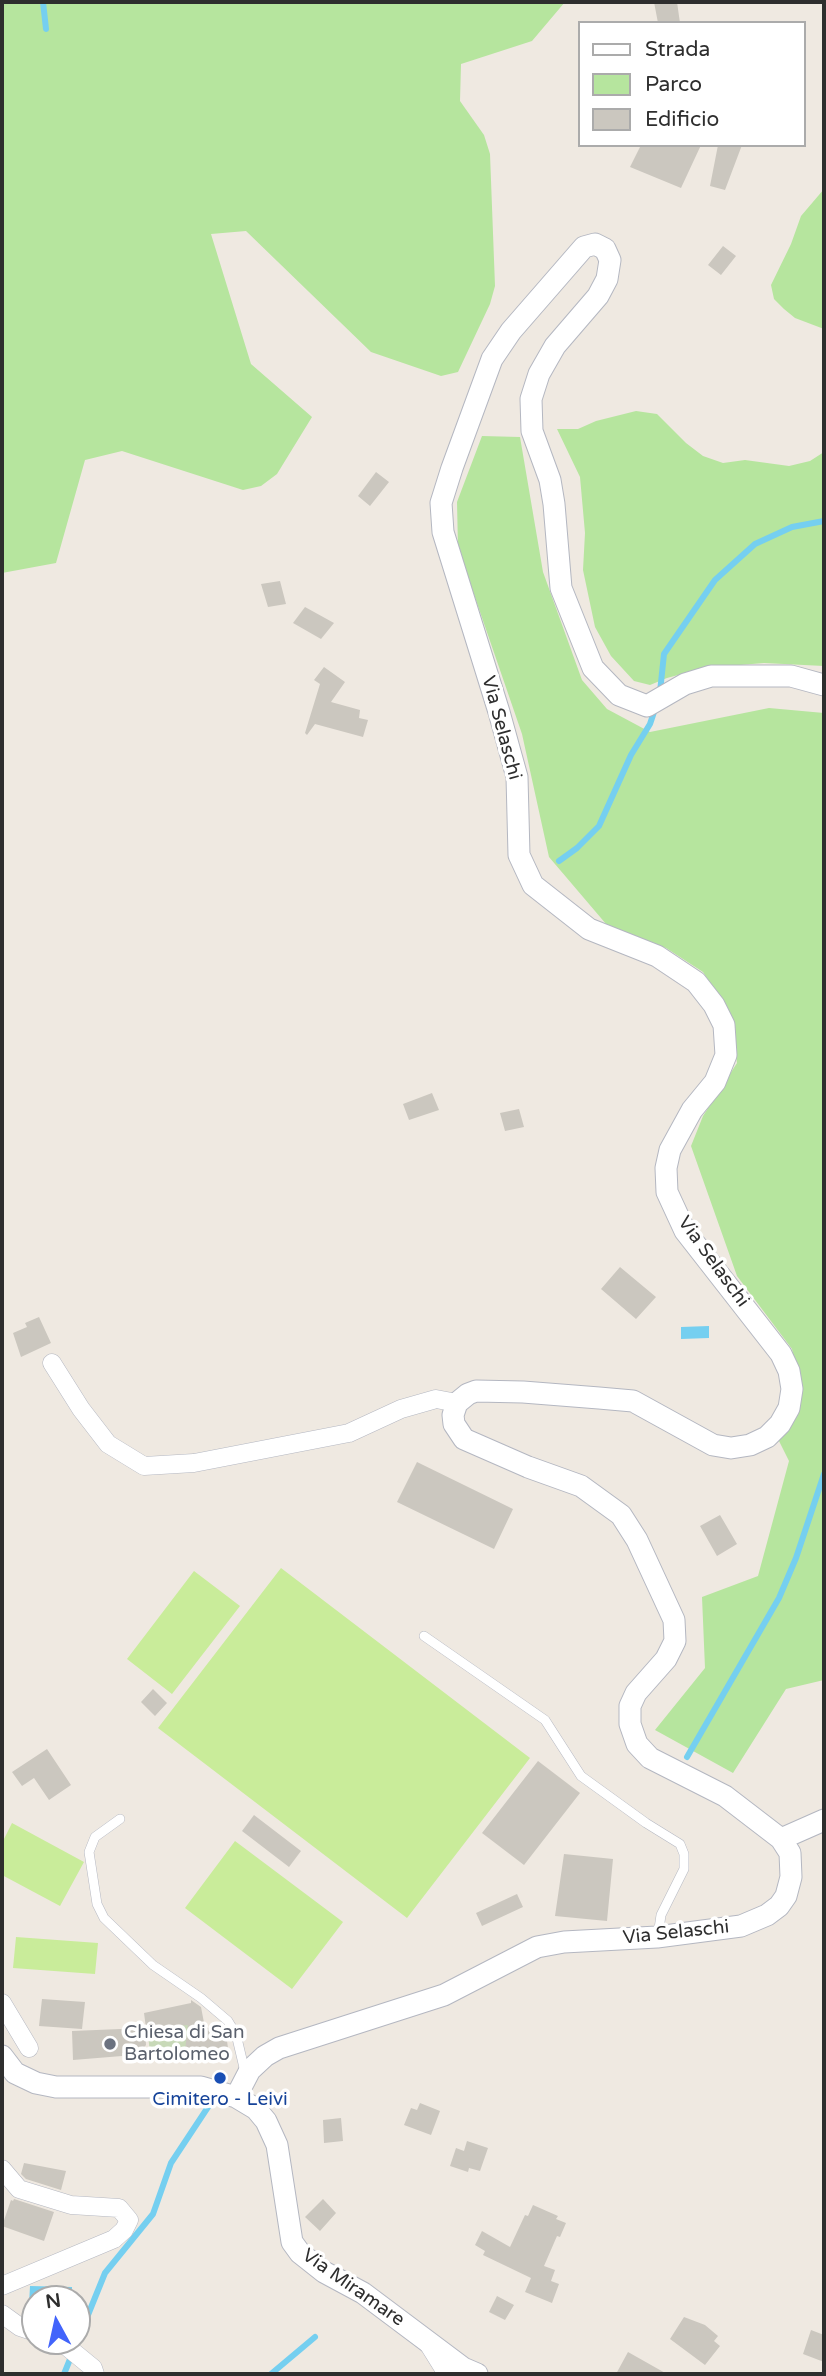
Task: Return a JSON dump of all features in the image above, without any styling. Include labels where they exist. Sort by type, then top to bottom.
[{"type":"street","name":"Via Selaschi","points":[[457,1403],[476,1391],[633,1401],[713,1445],[731,1448],[750,1445],[766,1437],[780,1424],[789,1408],[792,1390],[789,1371],[782,1354],[685,1231],[667,1192],[666,1168],[670,1150],[692,1110],[715,1082],[726,1055],[723,1025],[714,1005],[696,982],[657,956],[589,929],[533,885],[519,855],[517,777],[443,532],[442,503],[448,480],[492,359],[511,331],[584,247],[595,244],[606,249],[610,260],[607,279],[598,296],[555,346],[539,374],[531,399],[532,431],[550,480],[554,504],[561,588],[593,668],[619,695],[648,706],[685,684],[711,676],[791,676],[824,685]]},
{"type":"street","points":[[52,1363],[80,1409],[108,1444],[144,1465],[194,1464],[349,1433],[401,1409],[436,1399],[457,1403],[453,1415],[454,1424],[464,1438],[528,1467],[581,1486],[621,1516],[637,1540],[674,1620],[675,1641],[667,1659],[636,1693],[630,1706],[630,1724],[637,1744],[650,1758],[725,1796],[781,1839],[824,1819]]},
{"type":"street","name":"Via Selaschi","points":[[236,2097],[250,2070],[279,2048],[444,1995],[537,1947],[564,1942],[657,1937],[741,1926],[767,1915],[779,1906],[786,1896],[791,1877],[790,1853],[781,1839]]},
{"type":"street","points":[[2,2003],[29,2048]]},
{"type":"street","name":"Via Miramare","points":[[2,2056],[15,2073],[36,2083],[56,2087],[201,2087],[236,2097],[256,2109],[266,2121],[277,2145],[292,2242],[300,2253],[324,2272],[363,2293],[463,2368],[477,2374]]},
{"type":"street","points":[[2,2169],[19,2189],[71,2205],[119,2208],[129,2220],[124,2230],[114,2239],[2,2286]]},
{"type":"street","points":[[2,2315],[21,2327]]},
{"type":"street","points":[[425,2339],[447,2374]]},
{"type":"street","points":[[77,2355],[93,2368],[95,2374]]},
{"type":"lane","points":[[424,1636],[545,1720],[581,1776],[680,1844],[684,1854],[684,1869],[661,1915],[657,1937]]},
{"type":"lane","points":[[120,1819],[95,1837],[89,1852],[97,1904],[104,1918],[153,1965],[201,1998],[228,2021],[236,2034],[247,2077]]},
{"type":"green space","points":[[2,2],[565,2],[532,41],[461,64],[460,101],[484,135],[490,154],[495,286],[490,304],[458,372],[441,376],[371,352],[246,231],[211,234],[251,364],[312,417],[277,474],[261,486],[243,490],[122,451],[85,460],[56,563],[2,573]]},
{"type":"green space","points":[[824,189],[824,329],[795,318],[784,309],[774,299],[771,285],[801,216]]},
{"type":"green space","points":[[636,411],[657,414],[703,456],[723,463],[745,460],[789,466],[810,461],[824,452],[824,666],[764,663],[704,668],[650,685],[634,681],[611,656],[595,627],[583,570],[585,533],[580,477],[557,429],[578,429],[596,421]]},
{"type":"green space","points":[[482,436],[520,437],[543,572],[582,680],[607,709],[650,732],[769,708],[824,713],[824,1680],[786,1689],[733,1773],[655,1730],[705,1668],[702,1597],[758,1576],[789,1461],[778,1439],[799,1383],[792,1349],[737,1276],[691,1146],[703,1116],[737,1063],[730,1014],[703,972],[666,948],[612,931],[549,857],[522,734],[458,548],[457,502]]},
{"type":"green space","points":[[281,1568],[530,1758],[407,1918],[158,1728]]},
{"type":"green space","points":[[194,1571],[240,1606],[172,1694],[127,1659]]},
{"type":"green space","points":[[12,1823],[84,1862],[60,1906],[2,1875],[2,1843]]},
{"type":"green space","points":[[235,1841],[343,1922],[292,1989],[185,1908]]},
{"type":"green space","points":[[16,1937],[98,1943],[95,1974],[13,1968]]},
{"type":"green space","points":[[200,2017],[203,2050],[150,2055],[147,2022]]},
{"type":"water","points":[[709,1326],[709,1338],[681,1339],[681,1327]]},
{"type":"building","points":[[654,2],[677,2],[680,21],[658,21]]},
{"type":"building","points":[[640,147],[700,147],[681,188],[630,167]]},
{"type":"building","points":[[718,147],[741,147],[725,190],[710,186]]},
{"type":"building","points":[[723,246],[736,256],[721,275],[708,265]]},
{"type":"building","points":[[376,472],[389,482],[370,506],[358,496]]},
{"type":"building","points":[[280,581],[286,604],[268,607],[261,584]]},
{"type":"building","points":[[305,607],[334,623],[321,639],[293,623]]},
{"type":"building","points":[[324,667],[345,682],[331,702],[360,710],[359,718],[368,720],[363,737],[315,724],[307,735],[305,733],[320,684],[314,680]]},
{"type":"building","points":[[432,1093],[439,1110],[409,1120],[403,1104]]},
{"type":"building","points":[[519,1109],[524,1127],[505,1131],[500,1113]]},
{"type":"building","points":[[620,1267],[656,1297],[636,1319],[601,1289]]},
{"type":"building","points":[[39,1317],[51,1343],[21,1357],[13,1333],[27,1327],[25,1323]]},
{"type":"building","points":[[417,1462],[513,1509],[494,1549],[397,1502]]},
{"type":"building","points":[[720,1515],[737,1544],[717,1556],[700,1526]]},
{"type":"building","points":[[153,1689],[167,1703],[155,1716],[141,1702]]},
{"type":"building","points":[[47,1749],[71,1785],[49,1800],[34,1778],[22,1786],[12,1772]]},
{"type":"building","points":[[538,1761],[580,1793],[524,1865],[482,1833]]},
{"type":"building","points":[[254,1815],[301,1851],[289,1867],[242,1831]]},
{"type":"building","points":[[564,1854],[613,1859],[607,1921],[555,1916]]},
{"type":"building","points":[[517,1894],[523,1907],[482,1926],[476,1913]]},
{"type":"building","points":[[42,1999],[85,2002],[82,2029],[39,2026]]},
{"type":"building","points":[[191,2000],[201,2007],[205,2028],[220,2027],[221,2033],[226,2033],[229,2056],[184,2059],[188,2025],[146,2028],[144,2013],[191,2003]]},
{"type":"building","name":"Chiesa di San Bartolomeo","points":[[145,2028],[146,2045],[141,2051],[122,2053],[122,2056],[73,2060],[72,2031]]},
{"type":"building","points":[[420,2103],[440,2111],[431,2135],[404,2125],[411,2108],[417,2110]]},
{"type":"building","points":[[341,2118],[343,2141],[324,2143],[323,2120]]},
{"type":"building","points":[[467,2141],[488,2148],[480,2171],[469,2168],[468,2172],[450,2166],[456,2148],[464,2151]]},
{"type":"building","points":[[24,2163],[66,2171],[61,2190],[26,2179],[21,2174]]},
{"type":"building","points":[[323,2199],[336,2213],[320,2231],[305,2217]]},
{"type":"building","points":[[11,2200],[54,2212],[44,2241],[2,2226]]},
{"type":"building","points":[[533,2205],[558,2216],[556,2219],[566,2223],[544,2266],[555,2270],[551,2281],[559,2284],[552,2303],[525,2292],[531,2278],[483,2255],[485,2251],[475,2245],[482,2231],[510,2247],[525,2215],[528,2216]]},
{"type":"building","points":[[497,2296],[514,2305],[505,2320],[489,2312]]},
{"type":"building","points":[[684,2317],[705,2325],[718,2336],[714,2341],[720,2346],[705,2365],[670,2339]]},
{"type":"building","points":[[811,2330],[824,2335],[824,2362],[803,2354]]},
{"type":"building","points":[[628,2352],[667,2374],[616,2374]]},
{"type":"waterway","points":[[43,2],[46,29]]},
{"type":"waterway","points":[[660,692],[664,654],[715,580],[755,544],[792,527],[824,521]]},
{"type":"waterway","points":[[559,861],[599,826],[655,709]]},
{"type":"waterway","points":[[687,1757],[779,1598],[796,1558],[824,1474]]},
{"type":"waterway","points":[[64,2374],[105,2273],[153,2214],[171,2163],[214,2098]]},
{"type":"waterway","points":[[271,2374],[315,2337]]},
{"type":"place","name":"Chiesa di San Bartolomeo","points":[[110,2044]]},
{"type":"place","name":"Cimitero - Leivi","points":[[220,2078]]}]
